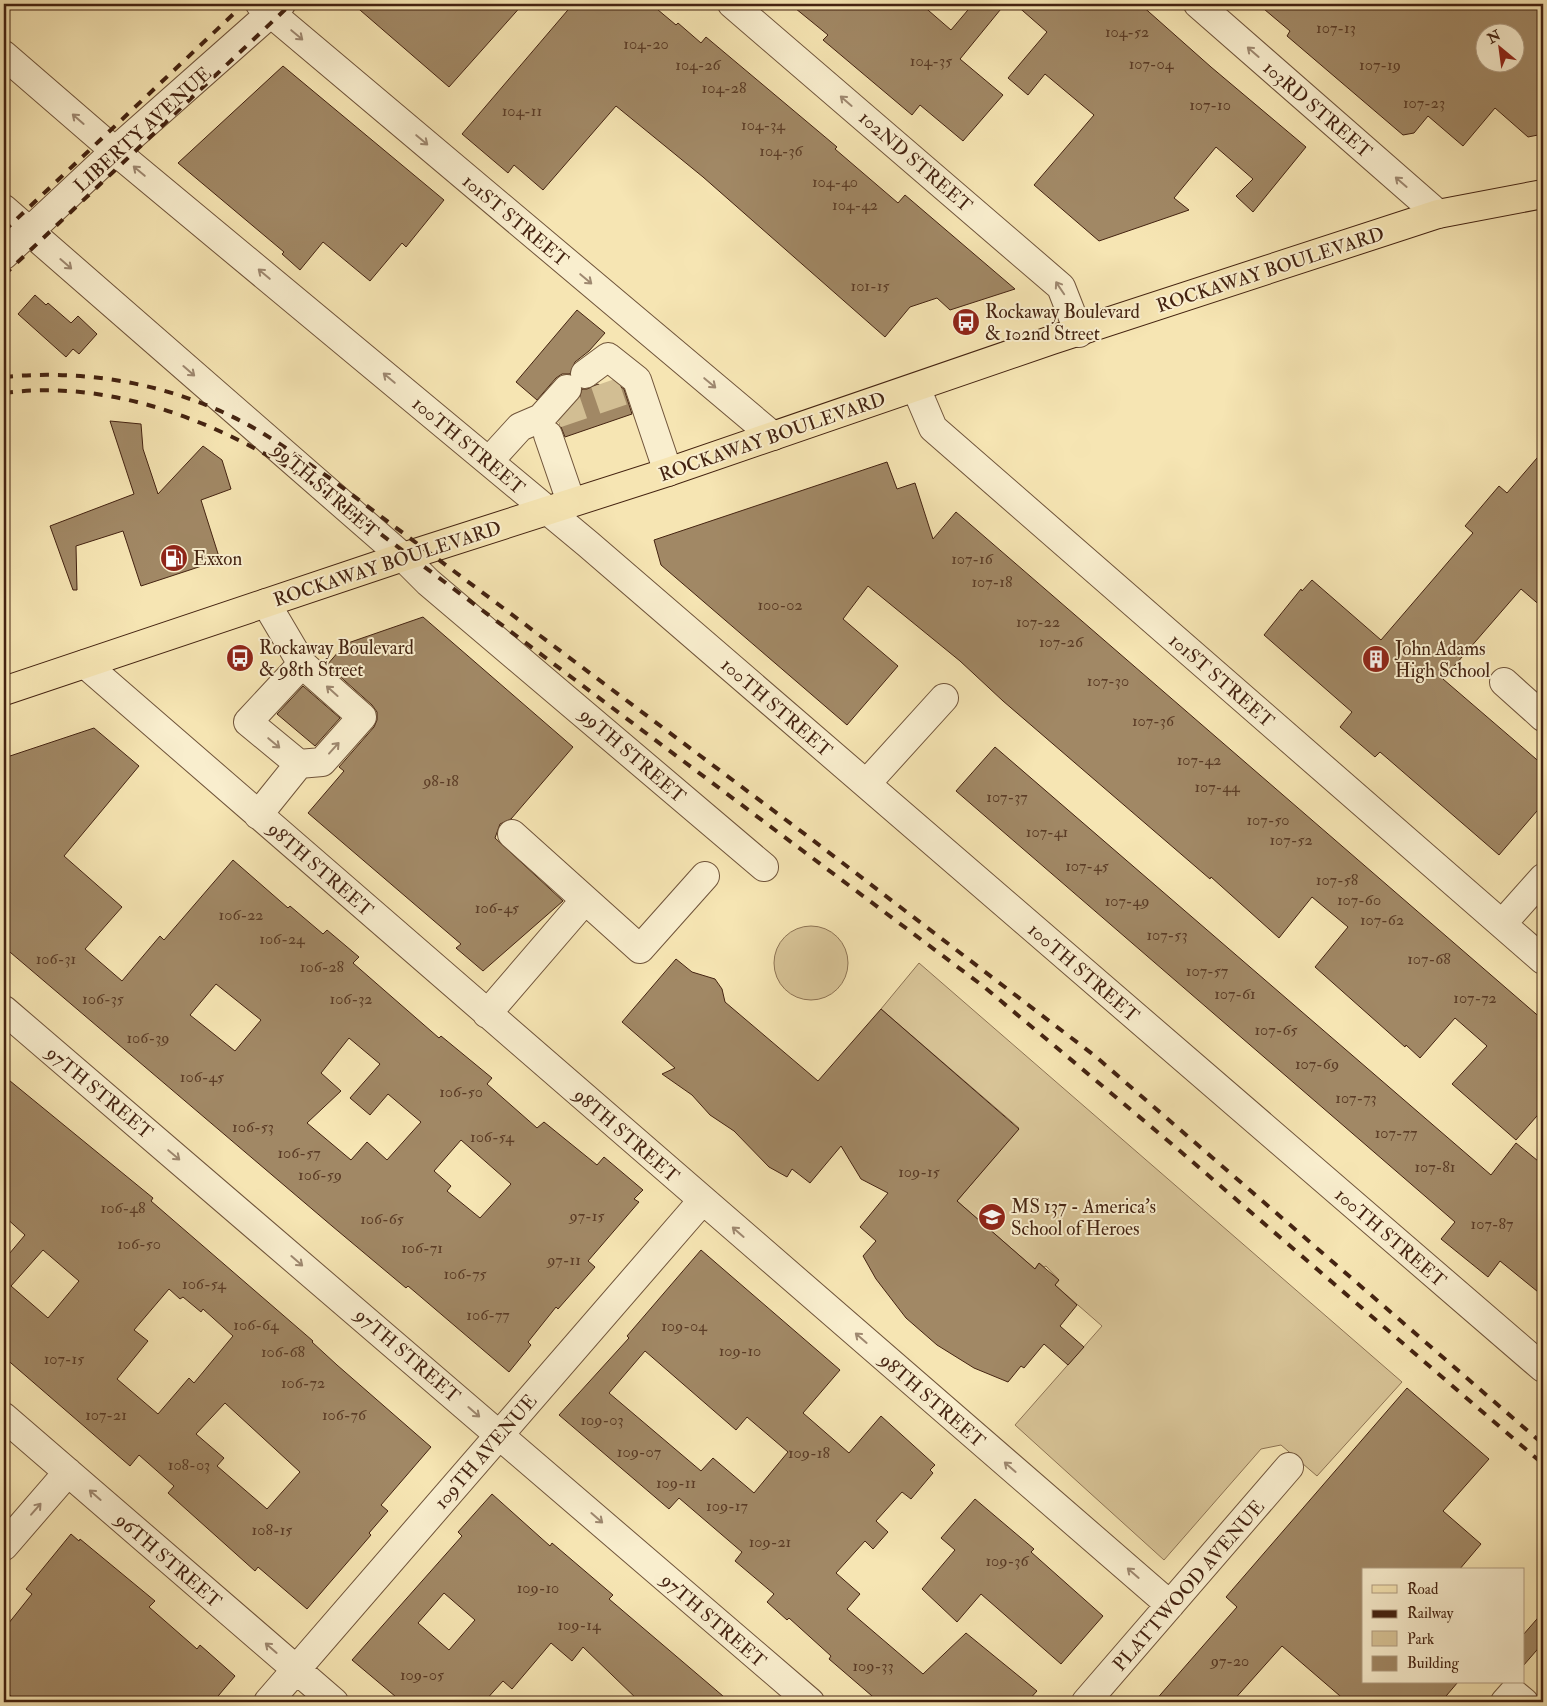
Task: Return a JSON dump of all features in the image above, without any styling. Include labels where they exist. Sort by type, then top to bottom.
[{"type":"main road","name":"ROCKAWAY BOULEVARD","points":[[4,691],[403,557],[668,472],[1438,214],[1543,194]]},
{"type":"street","name":"102ND STREET","points":[[732,4],[1061,286],[1079,333]]},
{"type":"street","name":"103RD STREET","points":[[1198,4],[1438,214]]},
{"type":"street","name":"LIBERTY AVENUE","points":[[4,255],[271,7]]},
{"type":"street","name":"101ST STREET","points":[[271,7],[773,436]]},
{"type":"street","name":"100TH STREET","points":[[4,55],[115,151],[489,462],[560,506],[866,784],[1543,1368]]},
{"type":"street","name":"99TH STREET","points":[[4,209],[403,557],[428,582],[764,867]]},
{"type":"street","points":[[634,395],[667,347]]},
{"type":"street","points":[[560,506],[552,425],[576,382],[608,357],[634,395],[668,472]]},
{"type":"street","name":"101ST STREET","points":[[916,388],[933,428],[1543,960]]},
{"type":"street","points":[[489,462],[520,427],[552,425]]},
{"type":"street","points":[[266,603],[302,664],[362,717],[322,762],[299,764],[248,722],[302,664]]},
{"type":"street","name":"98TH STREET","points":[[85,664],[1170,1605]]},
{"type":"street","points":[[1504,682],[1543,717]]},
{"type":"street","points":[[866,784],[944,698]]},
{"type":"street","points":[[258,815],[299,764]]},
{"type":"street","points":[[512,834],[640,949],[705,876]]},
{"type":"street","points":[[1502,924],[1543,878]]},
{"type":"street","points":[[487,1014],[585,900]]},
{"type":"street","name":"97TH STREET","points":[[4,1010],[810,1702]]},
{"type":"street","name":"109TH AVENUE","points":[[268,1702],[702,1200]]},
{"type":"street","name":"96TH STREET","points":[[4,1417],[334,1702]]},
{"type":"street","name":"PLATTWOOD AVENUE","points":[[1086,1702],[1289,1467]]},
{"type":"street","points":[[4,1546],[68,1472]]},
{"type":"green space","points":[[804,926],[818,926],[832,932],[842,942],[848,956],[846,977],[832,994],[818,1000],[804,1000],[790,994],[780,984],[774,970],[774,956],[780,942],[790,932]]},
{"type":"green space","points":[[919,963],[1402,1382],[1317,1476],[1281,1445],[1261,1449],[1164,1560],[1015,1425],[1102,1326],[1055,1285],[1059,1280],[1046,1266],[1044,1267],[1039,1263],[1035,1269],[957,1201],[1019,1128],[881,1009]]},
{"type":"building","points":[[353,4],[523,4],[449,87]]},
{"type":"building","points":[[573,4],[651,4],[676,25],[678,23],[701,43],[706,37],[837,147],[835,149],[898,203],[905,195],[1015,289],[950,310],[937,298],[910,307],[885,337],[703,177],[616,106],[543,190],[514,165],[508,173],[462,134]]},
{"type":"building","points":[[790,4],[921,4],[951,30],[973,4],[1005,4],[960,59],[1003,95],[963,141],[920,105],[912,115],[823,40],[828,35]]},
{"type":"building","points":[[1015,4],[1140,4],[1306,147],[1253,212],[1236,196],[1253,179],[1216,147],[1174,198],[1189,210],[1099,241],[1034,185],[1094,115],[1045,74],[1028,95],[1008,78],[1047,32]]},
{"type":"building","points":[[1258,4],[1543,4],[1543,134],[1528,137],[1495,108],[1463,146],[1428,116],[1414,133],[1403,135],[1287,36],[1290,31]]},
{"type":"building","points":[[283,66],[444,200],[406,247],[402,243],[370,281],[323,242],[300,270],[282,254],[284,252],[178,163]]},
{"type":"building","points":[[35,295],[46,305],[48,303],[71,323],[78,316],[97,334],[79,354],[73,349],[66,357],[18,314]]},
{"type":"building","points":[[577,310],[605,333],[589,351],[575,362],[570,374],[562,374],[556,378],[537,400],[516,382]]},
{"type":"building","points":[[615,383],[624,389],[632,414],[565,437],[559,422],[579,399],[582,389],[598,384],[603,388]]},
{"type":"building","points":[[110,421],[141,424],[143,449],[158,494],[203,446],[222,460],[231,489],[201,500],[220,560],[141,586],[123,531],[76,546],[77,590],[73,590],[50,526],[134,494]]},
{"type":"building","name":"John Adams High School","points":[[1543,451],[1543,608],[1521,589],[1443,679],[1543,765],[1543,804],[1499,855],[1380,752],[1375,757],[1340,727],[1352,712],[1264,635],[1301,589],[1302,591],[1312,580],[1381,640],[1473,533],[1465,526],[1499,486],[1507,493]]},
{"type":"building","points":[[887,462],[897,489],[915,483],[933,539],[956,512],[1543,1020],[1543,1109],[1516,1140],[1452,1084],[1487,1046],[1455,1018],[1420,1058],[1406,1045],[1405,1047],[1315,967],[1348,927],[1312,897],[1279,938],[1211,877],[1210,879],[1003,701],[960,661],[868,586],[843,619],[898,666],[847,725],[661,565],[654,540]]},
{"type":"building","points":[[423,617],[573,747],[511,819],[500,824],[495,838],[563,901],[483,971],[456,948],[461,944],[308,813],[344,771],[339,767],[374,727],[377,720],[377,712],[372,705],[327,665],[345,644]]},
{"type":"building","points":[[303,686],[340,718],[315,746],[277,714]]},
{"type":"building","points":[[94,728],[139,766],[64,856],[122,907],[85,949],[122,981],[160,936],[164,940],[233,860],[288,908],[290,906],[323,934],[327,930],[359,957],[353,963],[439,1038],[441,1036],[492,1078],[487,1084],[537,1128],[544,1122],[597,1165],[604,1157],[643,1190],[634,1199],[639,1202],[588,1261],[595,1267],[558,1309],[556,1307],[528,1342],[531,1345],[509,1372],[408,1286],[406,1288],[332,1226],[4,947],[4,758]],"holes":[[[216,984],[261,1020],[235,1051],[190,1015]],[[349,1038],[380,1064],[350,1098],[370,1115],[388,1094],[421,1122],[387,1160],[367,1142],[351,1160],[307,1123],[341,1091],[321,1073]],[[461,1140],[511,1184],[480,1218],[447,1191],[451,1186],[434,1171]]]},
{"type":"building","points":[[995,747],[1491,1175],[1516,1143],[1543,1165],[1543,1296],[1500,1261],[1488,1277],[1441,1239],[1455,1222],[956,791]]},
{"type":"building","points":[[676,959],[692,972],[715,979],[722,989],[725,1002],[818,1081],[881,1009],[1019,1129],[957,1201],[1035,1269],[1039,1263],[1059,1280],[1055,1285],[1077,1305],[1060,1326],[1084,1347],[1068,1365],[1044,1344],[1024,1368],[1021,1366],[1008,1382],[974,1368],[937,1345],[906,1318],[876,1279],[863,1256],[876,1241],[860,1227],[888,1193],[861,1179],[841,1146],[810,1183],[792,1169],[787,1177],[769,1167],[734,1131],[710,1115],[692,1095],[662,1074],[675,1068],[622,1022]]},
{"type":"building","points":[[4,1076],[153,1198],[151,1201],[313,1341],[337,1365],[431,1447],[381,1505],[388,1511],[369,1533],[371,1535],[307,1609],[258,1567],[255,1571],[168,1493],[174,1486],[139,1455],[130,1466],[4,1357],[4,1260],[25,1235],[4,1216]],"holes":[[[43,1250],[79,1281],[48,1318],[11,1286]],[[169,1289],[180,1299],[183,1297],[201,1312],[203,1309],[233,1336],[194,1383],[189,1378],[158,1414],[117,1379],[148,1341],[134,1330]],[[225,1403],[300,1472],[267,1509],[217,1466],[224,1458],[196,1434]]]},
{"type":"building","points":[[701,1250],[840,1370],[803,1413],[849,1453],[881,1416],[935,1465],[930,1470],[933,1473],[911,1499],[902,1492],[876,1521],[888,1532],[873,1549],[865,1541],[836,1573],[860,1594],[847,1609],[923,1674],[966,1633],[1037,1691],[1027,1702],[879,1702],[829,1659],[831,1656],[789,1618],[787,1620],[767,1602],[774,1594],[735,1561],[742,1552],[679,1498],[669,1509],[559,1415],[629,1338],[627,1336]],"holes":[[[645,1351],[736,1430],[747,1417],[788,1452],[754,1493],[713,1458],[701,1471],[609,1393]]]},
{"type":"building","points":[[1407,1388],[1489,1459],[1443,1511],[1481,1544],[1461,1568],[1362,1568],[1362,1684],[1456,1684],[1441,1702],[1347,1702],[1282,1646],[1232,1702],[1154,1702],[1237,1607],[1226,1597]]},
{"type":"building","points":[[492,1494],[550,1546],[552,1543],[613,1595],[609,1599],[730,1702],[640,1702],[583,1647],[572,1661],[551,1643],[512,1689],[503,1681],[484,1702],[402,1702],[352,1660],[462,1536],[458,1532]],"holes":[[[444,1593],[475,1620],[449,1650],[418,1623]]]},
{"type":"building","points":[[975,1499],[1034,1549],[1031,1552],[1103,1616],[1061,1664],[981,1594],[957,1622],[922,1589],[955,1550],[941,1538]]},
{"type":"building","points":[[71,1534],[79,1541],[80,1539],[155,1601],[149,1607],[197,1649],[200,1645],[235,1676],[213,1702],[18,1702],[4,1690],[4,1629],[32,1594],[26,1589]]},
{"type":"building","points":[[1543,1612],[1543,1643],[1524,1665],[1524,1634]]},
{"type":"tunnel","points":[[556,414],[626,390]]},
{"type":"railway","points":[[4,231],[244,4]]},
{"type":"railway","points":[[4,275],[291,4]]},
{"type":"railway","points":[[4,377],[38,375],[106,379],[139,384],[172,393],[204,404],[264,434],[331,479],[810,838],[1095,1056],[1543,1444]]},
{"type":"railway","points":[[4,393],[38,390],[72,391],[106,395],[172,412],[235,438],[265,454],[326,493],[983,986],[1173,1145],[1543,1464]]},
{"type":"place","name":"Rockaway Boulevard & 102nd Street","points":[[966,322]]},
{"type":"place","name":"Exxon","points":[[174,558]]},
{"type":"place","name":"Rockaway Boulevard & 98th Street","points":[[240,658]]},
{"type":"place","name":"John Adams High School","points":[[1376,659]]},
{"type":"place","name":"MS 137 - America's School of Heroes","points":[[992,1217]]}]
